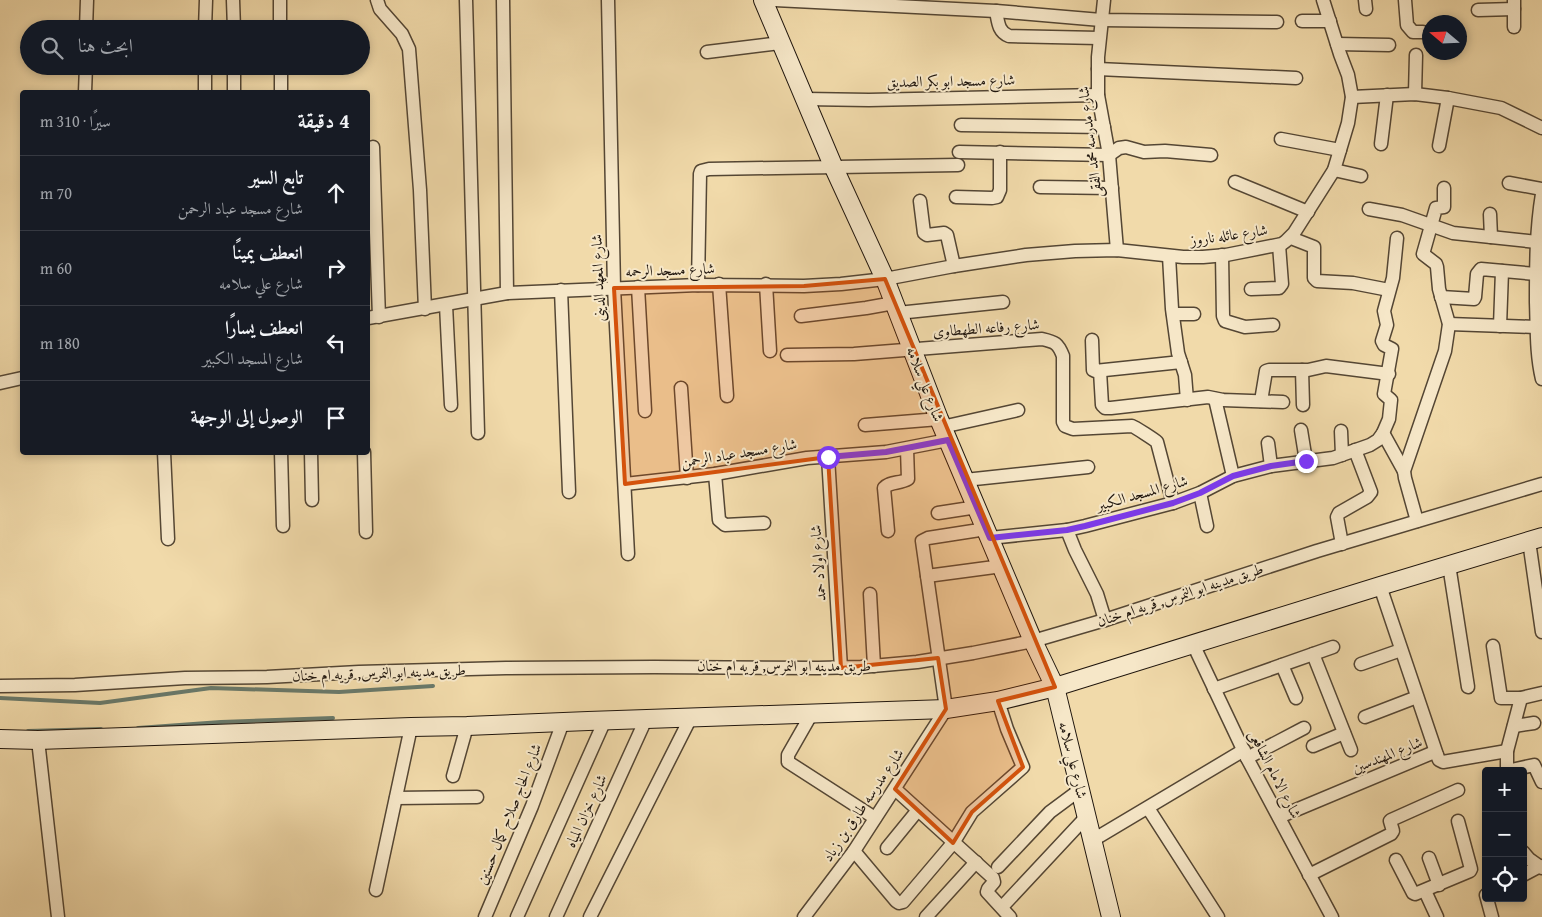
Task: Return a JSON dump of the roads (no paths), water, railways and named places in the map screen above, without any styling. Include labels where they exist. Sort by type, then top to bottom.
[{"type":"street","points":[[86,20],[87,0]]},
{"type":"street","points":[[205,20],[206,0]]},
{"type":"street","points":[[233,0],[234,20]]},
{"type":"street","points":[[280,0],[280,20]]},
{"type":"street","points":[[377,0],[380,9],[402,34],[410,49],[420,190],[425,309]]},
{"type":"street","points":[[466,0],[478,433]]},
{"type":"street","points":[[504,0],[507,293]]},
{"type":"street","name":"شارع المعهد الدينى","points":[[608,0],[614,288],[628,554]]},
{"type":"street","name":"شارع علي سلامه","points":[[763,0],[834,168],[885,279],[943,428],[1033,641],[1055,686],[1111,917]]},
{"type":"street","points":[[775,0],[996,11],[1101,20],[1277,22]]},
{"type":"street","name":"شارع مدرسه محمد الفقى","points":[[1104,0],[1099,38],[1098,94],[1109,155],[1116,250]]},
{"type":"street","name":"شارع عائله ناروز","points":[[885,279],[1026,255],[1116,250],[1183,257],[1222,255],[1278,245],[1291,238],[1334,170],[1348,123],[1352,97],[1348,75],[1323,0]]},
{"type":"street","points":[[1405,0],[1407,25],[1413,32],[1422,32]]},
{"type":"street","points":[[1478,10],[1514,5],[1514,27]]},
{"type":"street","points":[[996,11],[1001,31],[1009,36],[1099,38]]},
{"type":"street","points":[[1302,21],[1330,21]]},
{"type":"street","points":[[707,52],[780,43]]},
{"type":"street","points":[[1337,44],[1389,45]]},
{"type":"street","points":[[1415,94],[1416,55]]},
{"type":"street","points":[[1098,69],[1296,78]]},
{"type":"street","points":[[85,90],[86,75]]},
{"type":"street","points":[[205,75],[205,90]]},
{"type":"street","points":[[234,75],[234,90]]},
{"type":"street","points":[[281,75],[281,90]]},
{"type":"street","name":"شارع مسجد ابو بكر الصديق","points":[[805,99],[869,100],[1098,94]]},
{"type":"street","points":[[1352,97],[1415,94],[1448,98],[1500,108],[1542,128]]},
{"type":"street","points":[[1381,144],[1387,95]]},
{"type":"street","points":[[1439,146],[1448,98]]},
{"type":"street","points":[[961,125],[1104,127]]},
{"type":"street","points":[[1282,140],[1340,150]]},
{"type":"street","points":[[373,147],[373,318]]},
{"type":"street","points":[[960,152],[1109,155],[1119,148],[1126,147],[1144,152],[1165,151],[1211,155]]},
{"type":"street","points":[[956,197],[997,197],[1000,190],[1000,152]]},
{"type":"street","points":[[698,285],[701,171],[709,169],[958,166]]},
{"type":"street","points":[[1334,170],[1361,176]]},
{"type":"street","points":[[1235,182],[1308,212]]},
{"type":"street","points":[[1509,182],[1542,189]]},
{"type":"street","points":[[1040,187],[1112,188]]},
{"type":"street","points":[[1404,472],[1445,351],[1449,324],[1441,297],[1436,264],[1423,254],[1436,208],[1444,208],[1444,188]]},
{"type":"street","points":[[1542,194],[1536,242],[1539,308],[1536,327],[1537,352],[1542,379]]},
{"type":"street","points":[[920,201],[924,233],[927,236],[944,233],[947,235],[954,266]]},
{"type":"street","points":[[1369,209],[1402,216],[1452,233],[1536,242]]},
{"type":"street","points":[[1490,214],[1491,237]]},
{"type":"street","points":[[1291,238],[1314,247],[1314,278],[1316,281],[1353,283],[1389,290]]},
{"type":"street","points":[[1397,238],[1393,278],[1384,314],[1387,325],[1382,341],[1384,345],[1392,349],[1384,394],[1391,400],[1390,411],[1389,420],[1383,433],[1404,472],[1417,521]]},
{"type":"street","points":[[1251,289],[1279,288],[1282,284],[1278,245]]},
{"type":"street","points":[[1222,255],[1223,316],[1225,321],[1245,327],[1273,326]]},
{"type":"street","points":[[1169,256],[1173,314],[1178,353],[1185,375],[1187,400]]},
{"type":"street","points":[[1441,297],[1474,299],[1478,271],[1481,269],[1536,274]]},
{"type":"street","points":[[1500,326],[1502,271]]},
{"type":"street","name":"شارع مسجد الرحمه","points":[[373,318],[507,293],[719,284],[804,286],[885,279]]},
{"type":"street","points":[[719,284],[727,396]]},
{"type":"street","points":[[766,284],[770,351]]},
{"type":"street","points":[[638,287],[645,411]]},
{"type":"street","points":[[561,290],[569,492]]},
{"type":"street","points":[[801,316],[858,310],[1003,302]]},
{"type":"street","points":[[446,305],[451,405]]},
{"type":"street","points":[[1173,314],[1194,314]]},
{"type":"street","points":[[1449,324],[1536,327]]},
{"type":"street","name":"شارع رفاعه الطهطاوى","points":[[912,349],[1042,340],[1054,342],[1059,347],[1063,356],[1063,422],[1065,426],[1073,429],[1132,426],[1144,435],[1153,438],[1157,442],[1173,503]]},
{"type":"street","points":[[1092,340],[1093,370],[1095,371],[1181,362]]},
{"type":"street","points":[[787,355],[854,354],[912,349]]},
{"type":"street","points":[[1262,401],[1266,372],[1269,370],[1302,370],[1326,366],[1388,374]]},
{"type":"street","points":[[1302,370],[1303,405]]},
{"type":"street","points":[[1100,371],[1102,405],[1105,408],[1208,397],[1215,399],[1283,402]]},
{"type":"street","points":[[0,383],[20,378]]},
{"type":"street","points":[[681,388],[687,478]]},
{"type":"street","points":[[1215,399],[1233,476]]},
{"type":"street","points":[[865,425],[943,428],[1018,410]]},
{"type":"street","name":"شارع مسجد عباد الرحمن","points":[[624,484],[687,478],[787,461],[886,452],[907,448],[943,428]]},
{"type":"street","points":[[1301,430],[1306,461]]},
{"type":"street","points":[[1341,431],[1342,455]]},
{"type":"street","name":"شارع المسجد الكبير","points":[[927,576],[922,545],[922,541],[925,539],[1067,530],[1173,503],[1200,493],[1233,476],[1271,466],[1333,458],[1378,440],[1383,433]]},
{"type":"street","points":[[1268,442],[1271,466]]},
{"type":"street","points":[[888,531],[884,488],[887,484],[908,479],[907,448]]},
{"type":"street","points":[[1342,544],[1337,517],[1367,497],[1371,492],[1355,450]]},
{"type":"street","points":[[164,455],[168,539]]},
{"type":"street","points":[[281,455],[283,526]]},
{"type":"street","points":[[311,455],[312,500]]},
{"type":"street","points":[[364,455],[366,532]]},
{"type":"street","name":"شارع اولاد حمد","points":[[828,457],[841,668]]},
{"type":"street","points":[[965,480],[1088,467]]},
{"type":"street","points":[[715,474],[719,520],[721,523],[764,523]]},
{"type":"street","name":"طريق مدينه ابو النمرس, قريه ام خنان","points":[[0,686],[75,685],[184,678],[267,677],[359,672],[506,668],[841,668],[938,658],[1033,641],[1105,620],[1342,544],[1542,484]]},
{"type":"street","points":[[1200,493],[1207,526]]},
{"type":"street","points":[[938,513],[977,507]]},
{"type":"street","points":[[1067,530],[1074,550],[1097,594],[1105,620]]},
{"type":"street","points":[[0,739],[38,740],[946,709],[998,701],[1055,686],[1536,539],[1542,632]]},
{"type":"street","points":[[1449,565],[1468,688]]},
{"type":"street","points":[[946,709],[927,576],[1002,566]]},
{"type":"street","points":[[1380,586],[1400,650],[1437,755]]},
{"type":"street","points":[[870,594],[874,666]]},
{"type":"street","name":"شارع الامام الشافعى","points":[[1193,644],[1245,754],[1332,917]]},
{"type":"street","points":[[1493,646],[1501,698],[1521,698],[1542,693]]},
{"type":"street","points":[[1214,688],[1333,647]]},
{"type":"street","points":[[1361,664],[1400,650]]},
{"type":"street","points":[[1314,654],[1351,750]]},
{"type":"street","points":[[1282,665],[1296,698]]},
{"type":"street","points":[[1365,717],[1417,697]]},
{"type":"street","points":[[1507,767],[1507,751],[1521,698]]},
{"type":"street","points":[[854,851],[896,901],[903,902],[953,843],[972,812],[1023,767],[998,701]]},
{"type":"street","name":"شارع مدرسه طارق بن زياد","points":[[804,917],[854,851],[946,709]]},
{"type":"street","points":[[812,713],[788,755],[788,762],[875,818]]},
{"type":"street","points":[[590,917],[691,717]]},
{"type":"street","name":"شارع خزان المياه","points":[[556,917],[646,719]]},
{"type":"street","points":[[516,917],[605,720]]},
{"type":"street","name":"شارع الحاج صلاح كمال حسنين","points":[[485,917],[532,806],[563,722]]},
{"type":"street","points":[[1514,726],[1534,724]]},
{"type":"street","points":[[454,776],[467,726]]},
{"type":"street","points":[[376,890],[411,727]]},
{"type":"street","points":[[1093,840],[1245,754],[1304,728]]},
{"type":"street","points":[[1313,746],[1344,732]]},
{"type":"street","points":[[38,740],[58,917]]},
{"type":"street","name":"شارع المهندسين","points":[[1279,817],[1432,753],[1437,755],[1440,761],[1443,762],[1507,751]]},
{"type":"street","points":[[1525,767],[1534,765],[1542,782]]},
{"type":"street","points":[[895,789],[994,879],[987,892],[1006,912],[1087,816]]},
{"type":"street","points":[[998,867],[1050,812],[1081,789]]},
{"type":"street","points":[[1310,875],[1391,834],[1393,831],[1391,820],[1458,790]]},
{"type":"street","points":[[396,798],[477,797]]},
{"type":"street","points":[[1148,808],[1218,917]]},
{"type":"street","points":[[887,848],[918,810]]},
{"type":"street","points":[[1396,860],[1414,894],[1467,873],[1471,869],[1458,821]]},
{"type":"street","points":[[1527,857],[1541,867]]},
{"type":"street","points":[[1429,858],[1440,885]]},
{"type":"street","points":[[926,917],[976,862]]},
{"type":"street","points":[[1527,873],[1541,867]]},
{"type":"street","points":[[1425,891],[1436,917]]},
{"type":"street","points":[[1488,902],[1492,917]]},
{"type":"waterway","points":[[0,698],[100,703],[211,688],[339,692],[433,686]]},
{"type":"waterway","points":[[138,728],[221,722],[333,718]]},
{"type":"waterway","points":[[28,731],[101,729]]}]
